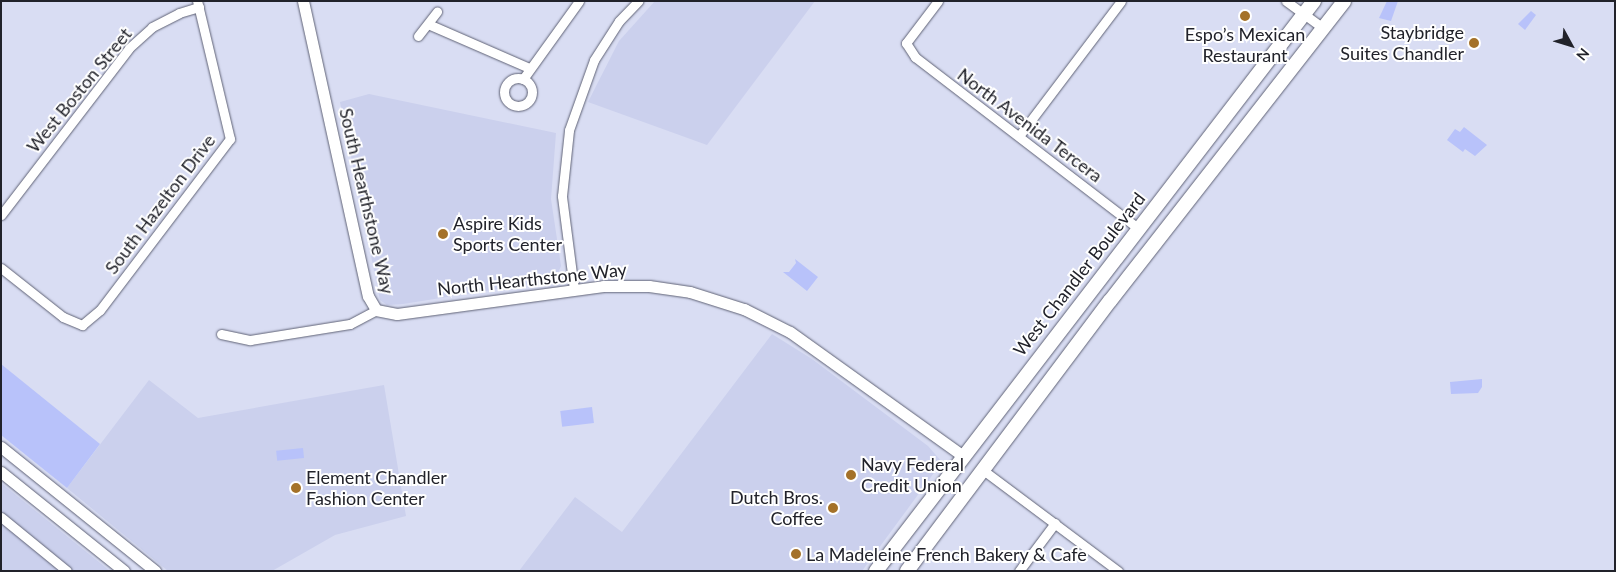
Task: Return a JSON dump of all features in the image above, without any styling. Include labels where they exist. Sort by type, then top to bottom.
[{"type":"main road","name":"West Chandler Boulevard","points":[[907,571],[973,463],[1138,228],[1314,1]]},
{"type":"main road","name":"West Chandler Boulevard","points":[[876,571],[973,463],[1344,1]]},
{"type":"street","name":"South Hearthstone Way","points":[[221,334],[250,340],[350,324],[376,310],[368,296],[303,1]]},
{"type":"street","points":[[523,79],[529,68],[579,1]]},
{"type":"street","points":[[574,289],[562,196],[569,130],[597,53],[619,21],[638,1]]},
{"type":"street","name":"North Avenida Tercera","points":[[938,1],[906,44],[915,57],[1138,228]]},
{"type":"street","points":[[1019,136],[1121,1]]},
{"type":"street","points":[[1286,1],[1323,28]]},
{"type":"street","name":"West Boston Street","points":[[1,215],[129,48],[152,27],[198,4]]},
{"type":"street","name":"South Hazelton Drive","points":[[1,268],[63,318],[82,325],[100,310],[230,139],[198,4]]},
{"type":"street","points":[[418,36],[437,12]]},
{"type":"street","points":[[428,24],[529,68]]},
{"type":"street","name":"North Hearthstone Way","points":[[376,310],[397,314],[603,286],[662,287],[744,308],[804,341],[973,463]]},
{"type":"street","points":[[1,447],[155,571]]},
{"type":"street","points":[[973,463],[1118,571]]},
{"type":"street","points":[[1,472],[124,571]]},
{"type":"street","points":[[1,518],[67,571]]},
{"type":"street","points":[[1019,571],[1056,523]]},
{"type":"shaded area","points":[[655,1],[815,1],[707,145],[588,102],[619,41]]},
{"type":"shaded area","points":[[369,94],[556,133],[551,199],[561,266],[555,280],[403,304],[387,305],[380,300],[340,102]]},
{"type":"shaded area","points":[[772,334],[812,359],[928,446],[942,462],[862,571],[519,571],[575,497],[622,532]]},
{"type":"shaded area","points":[[149,380],[198,418],[384,385],[406,516],[335,535],[272,571],[168,571],[67,488]]},
{"type":"shaded area","points":[[1,483],[110,571],[1,571]]},
{"type":"water","points":[[1387,1],[1398,1],[1391,21],[1379,18]]},
{"type":"water","points":[[1531,11],[1536,15],[1525,30],[1518,24]]},
{"type":"water","points":[[1464,127],[1487,145],[1475,156],[1465,149],[1463,152],[1447,140],[1455,129],[1460,132]]},
{"type":"water","points":[[795,259],[818,277],[807,291],[783,272],[789,272],[796,263]]},
{"type":"water","points":[[1,364],[100,444],[67,488],[1,435]]},
{"type":"water","points":[[1482,379],[1482,387],[1478,393],[1451,394],[1450,382]]},
{"type":"water","points":[[592,407],[594,423],[562,427],[560,411]]},
{"type":"water","points":[[303,448],[304,458],[277,461],[276,451]]},
{"type":"place","name":"Espo’s Mexican Restaurant","points":[[1245,16]]},
{"type":"place","name":"Staybridge Suites Chandler","points":[[1474,43]]},
{"type":"place","name":"Aspire Kids Sports Center","points":[[443,234]]},
{"type":"place","name":"Navy Federal Credit Union","points":[[851,475]]},
{"type":"place","name":"Element Chandler Fashion Center","points":[[296,488]]},
{"type":"place","name":"Dutch Bros. Coffee","points":[[833,508]]},
{"type":"place","name":"La Madeleine French Bakery & Cafe","points":[[796,554]]}]
